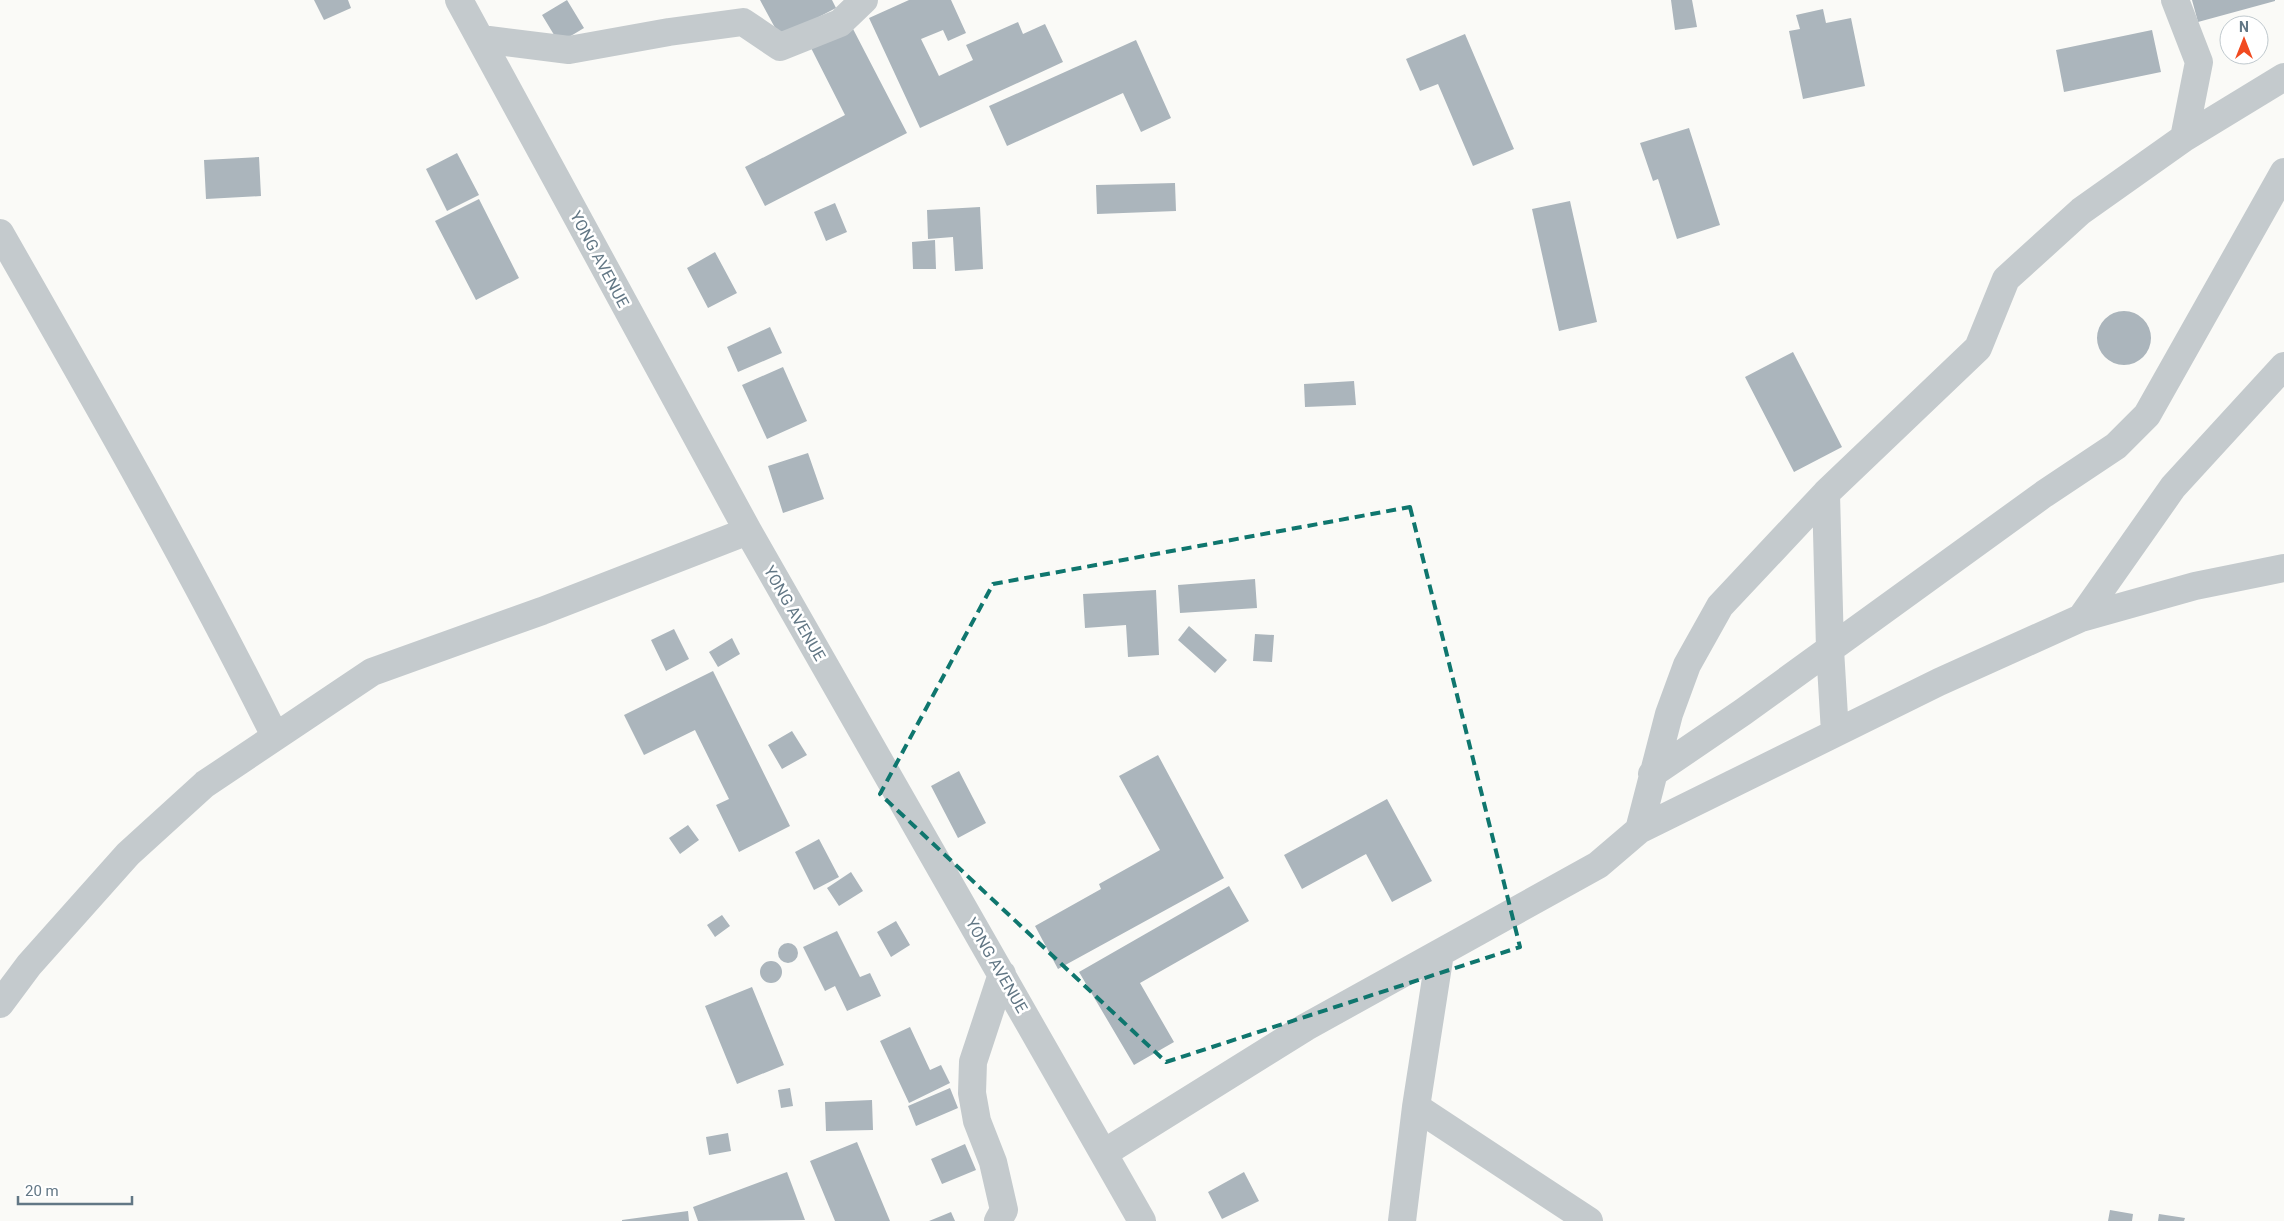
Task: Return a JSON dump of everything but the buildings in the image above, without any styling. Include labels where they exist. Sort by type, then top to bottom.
[{"type":"street","name":"YONG AVENUE","points":[[459,0],[748,531],[1142,1221]]},
{"type":"street","points":[[481,39],[569,50],[669,32],[744,22],[780,47],[840,23],[864,0]]},
{"type":"street","points":[[2175,0],[2199,62],[2184,138]]},
{"type":"street","points":[[1639,830],[1669,714],[1687,666],[1720,606],[1826,492],[1978,348],[2006,279],[2081,211],[2184,138],[2284,77]]},
{"type":"street","points":[[1652,774],[1830,649],[2044,494],[2116,446],[2147,415],[2284,172]]},
{"type":"street","points":[[0,233],[126,454],[242,669],[275,736]]},
{"type":"street","points":[[2081,618],[2173,487],[2284,366]]},
{"type":"street","points":[[1826,492],[1830,649],[1835,733]]},
{"type":"street","points":[[0,1004],[29,966],[128,854],[205,784],[372,672],[542,611],[748,531]]},
{"type":"street","points":[[1104,1154],[1306,1027],[1598,866],[1639,830],[1939,682],[2081,618],[2195,586],[2284,568]]},
{"type":"street","points":[[1402,1221],[1416,1107],[1440,954]]},
{"type":"street","points":[[998,1221],[1004,1210],[993,1162],[977,1121],[972,1093],[973,1062],[1002,974]]},
{"type":"street","points":[[1416,1107],[1589,1221]]},
{"type":"highlighted area","points":[[1410,507],[1520,947],[1166,1062],[880,794],[993,584]]}]
